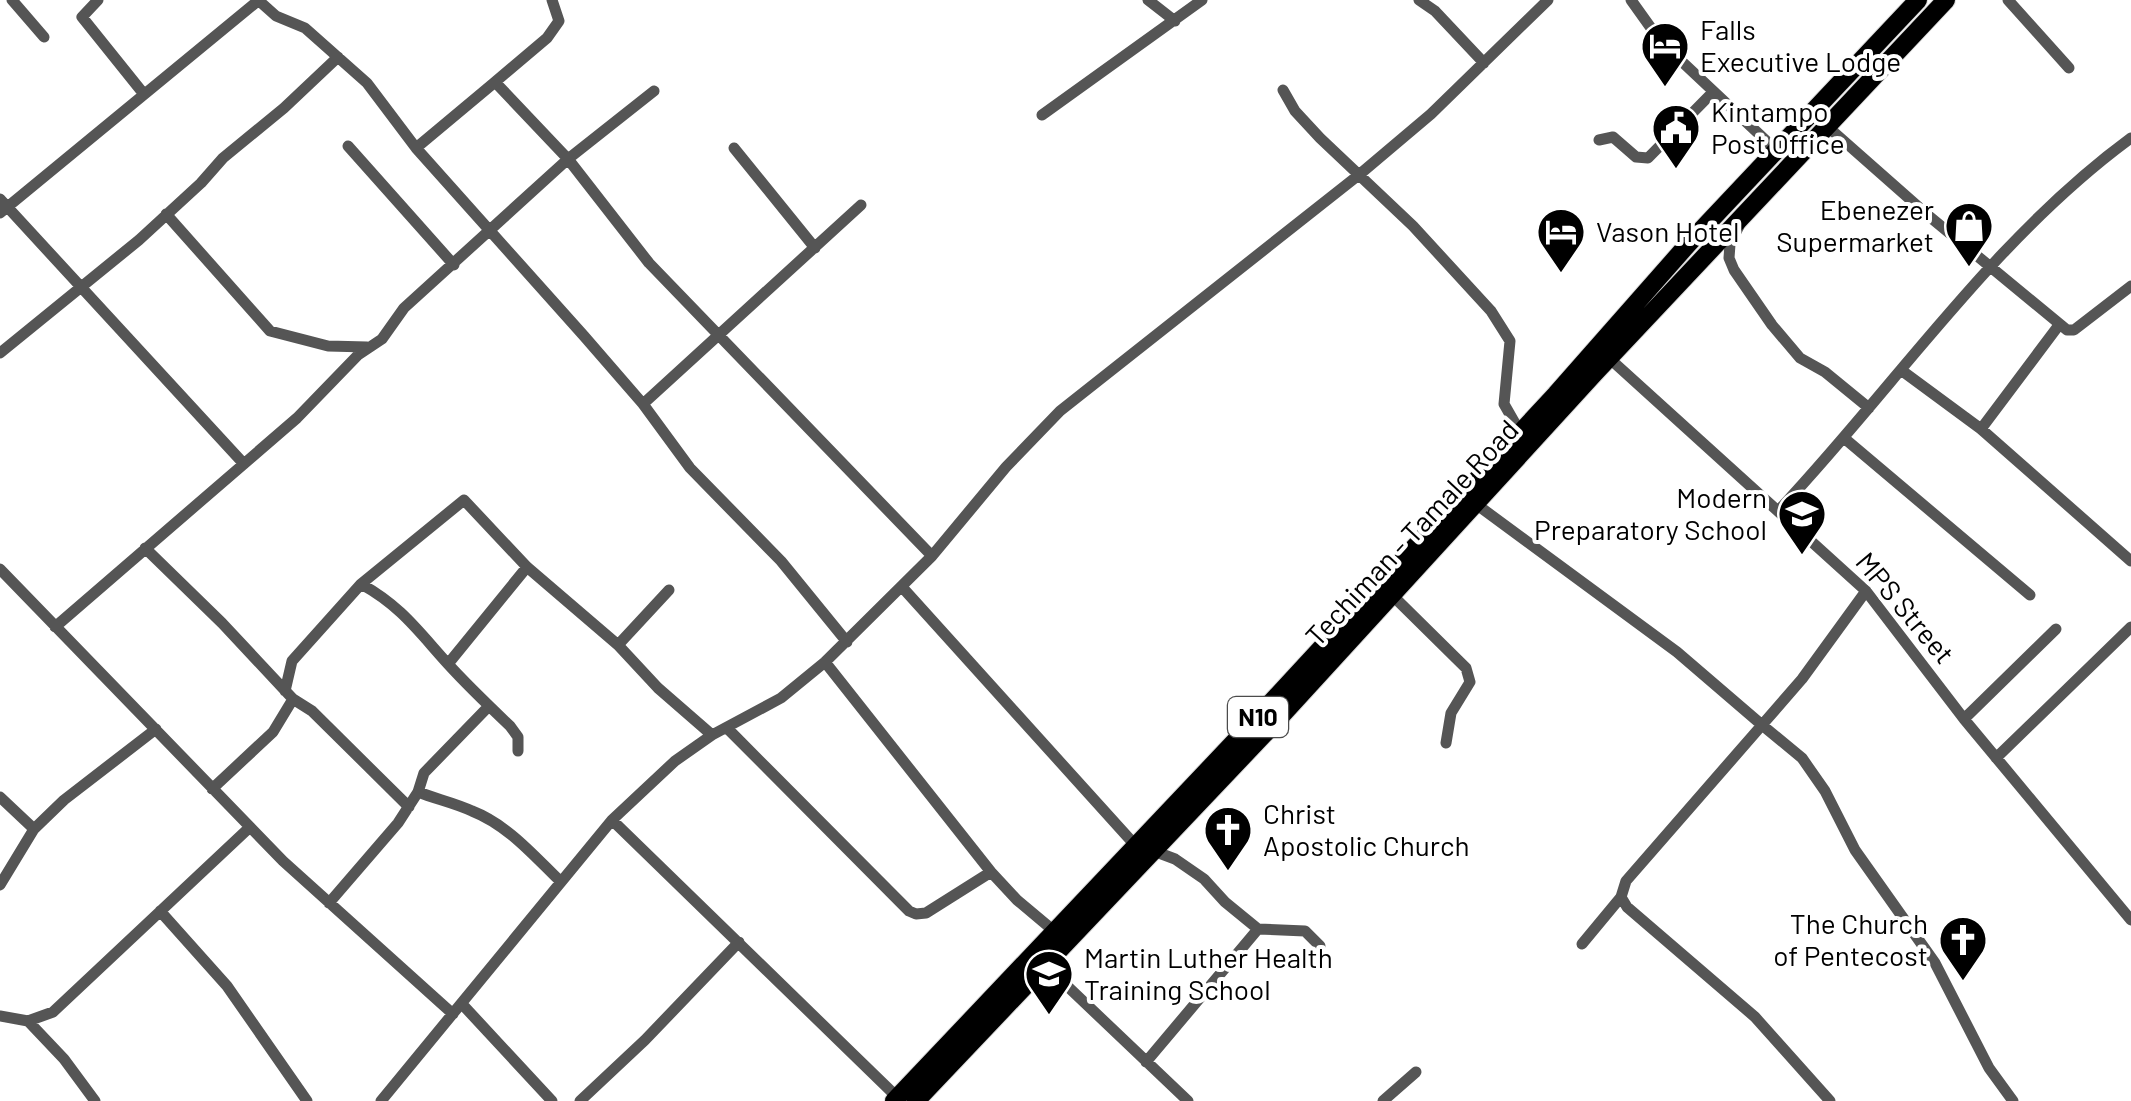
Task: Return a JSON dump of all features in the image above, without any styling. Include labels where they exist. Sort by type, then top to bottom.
[{"type":"highway","name":"Techiman - Tamale Road","points":[[916,1101],[1044,964],[1238,738],[1520,432],[1782,157],[1918,0]]},
{"type":"highway","name":"Techiman - Tamale Road","points":[[896,1099],[1054,931],[1143,848],[1392,596],[1746,214],[1782,157],[1828,127],[1946,0]]},
{"type":"street","points":[[12,0],[44,36]]},
{"type":"street","points":[[98,0],[82,18],[143,93]]},
{"type":"street","points":[[244,464],[2,207],[92,142],[143,93],[259,0],[276,16],[305,28],[367,83],[416,148],[643,404],[690,468],[780,561],[846,642]]},
{"type":"street","points":[[416,148],[547,38],[560,21],[552,0]]},
{"type":"street","points":[[1148,0],[1176,21]]},
{"type":"street","points":[[1042,115],[1202,0]]},
{"type":"street","points":[[1419,0],[1435,11],[1484,64]]},
{"type":"street","points":[[381,1101],[612,820],[675,761],[712,735],[781,698],[825,662],[932,556],[1006,467],[1060,411],[1360,174],[1484,64],[1548,0]]},
{"type":"street","points":[[1631,0],[1661,42],[1782,157]]},
{"type":"street","points":[[2008,0],[2069,68]]},
{"type":"street","points":[[0,352],[123,253],[338,57]]},
{"type":"street","points":[[496,82],[568,158],[649,263],[932,556]]},
{"type":"street","points":[[1284,90],[1295,111],[1320,138],[1480,298],[1510,341],[1504,404],[1520,432]]},
{"type":"street","points":[[56,627],[297,418],[367,347],[382,338],[404,308],[568,158],[654,91]]},
{"type":"street","points":[[1600,140],[1613,137],[1636,157],[1648,158],[1714,92]]},
{"type":"street","points":[[1828,127],[2059,325],[2074,330],[2131,286]]},
{"type":"street","points":[[1778,511],[1992,268],[2077,181],[2130,142]]},
{"type":"street","points":[[348,146],[454,265]]},
{"type":"street","points":[[734,148],[815,248]]},
{"type":"street","points":[[643,404],[861,205]]},
{"type":"street","points":[[166,214],[270,331],[328,346],[367,347]]},
{"type":"street","points":[[1746,214],[1730,244],[1729,258],[1734,270],[1786,344],[1869,408]]},
{"type":"street","points":[[1981,429],[2059,325]]},
{"type":"street","name":"MPS Street","points":[[1609,358],[1866,592],[1964,719],[2131,920]]},
{"type":"street","points":[[1901,370],[1981,429],[2131,561]]},
{"type":"street","points":[[1844,438],[2030,595]]},
{"type":"street","points":[[212,788],[273,732],[289,695],[292,661],[361,584],[427,526],[464,500],[527,568],[618,645],[658,688],[712,735]]},
{"type":"street","points":[[1476,504],[1677,652],[1802,758],[1825,791],[1855,850],[1934,963],[1988,1068],[2014,1101]]},
{"type":"street","points":[[145,548],[289,695],[312,711],[408,807]]},
{"type":"street","points":[[448,664],[527,568]]},
{"type":"street","points":[[0,569],[329,904],[457,1009],[552,1101]]},
{"type":"street","points":[[361,584],[388,598],[409,617],[518,737],[518,751]]},
{"type":"street","points":[[902,586],[1143,848],[1175,859],[1204,879],[1258,929],[1305,931],[1320,946]]},
{"type":"street","points":[[618,645],[668,590]]},
{"type":"street","points":[[1582,944],[1622,897],[1626,881],[1802,679],[1866,592]]},
{"type":"street","points":[[1392,596],[1466,668],[1470,682],[1452,713],[1446,743]]},
{"type":"street","points":[[1996,758],[2131,627]]},
{"type":"street","points":[[1964,719],[2056,629]]},
{"type":"street","points":[[825,662],[991,872],[1054,931]]},
{"type":"street","points":[[329,904],[408,807],[424,773],[489,706]]},
{"type":"street","points":[[727,728],[908,910],[926,913],[991,872]]},
{"type":"street","points":[[0,884],[34,829],[64,800],[156,729]]},
{"type":"street","points":[[418,792],[472,810],[493,822],[561,882]]},
{"type":"street","points":[[0,797],[34,829]]},
{"type":"street","points":[[612,820],[896,1099]]},
{"type":"street","points":[[28,1022],[52,1012],[250,826]]},
{"type":"street","points":[[1622,897],[1627,907],[1755,1016],[1830,1101]]},
{"type":"street","points":[[160,911],[227,986],[307,1101]]},
{"type":"street","points":[[1146,1062],[1258,929]]},
{"type":"street","points":[[580,1101],[739,942]]},
{"type":"street","points":[[1044,964],[1188,1101]]},
{"type":"street","points":[[0,1016],[28,1022],[64,1059],[94,1101]]},
{"type":"street","points":[[1383,1101],[1416,1072]]},
{"type":"place","name":"Falls Executive Lodge","points":[[1665,88]]},
{"type":"place","name":"Kintampo Post Office","points":[[1676,170]]},
{"type":"place","name":"Ebenezer Supermarket","points":[[1969,268]]},
{"type":"place","name":"Vason Hotel","points":[[1561,274]]},
{"type":"place","name":"Modern Preparatory School","points":[[1802,556]]},
{"type":"place","name":"Christ Apostolic Church","points":[[1228,872]]},
{"type":"place","name":"The Church of Pentecost","points":[[1963,982]]},
{"type":"place","name":"Martin Luther Health Training School","points":[[1049,1016]]}]
